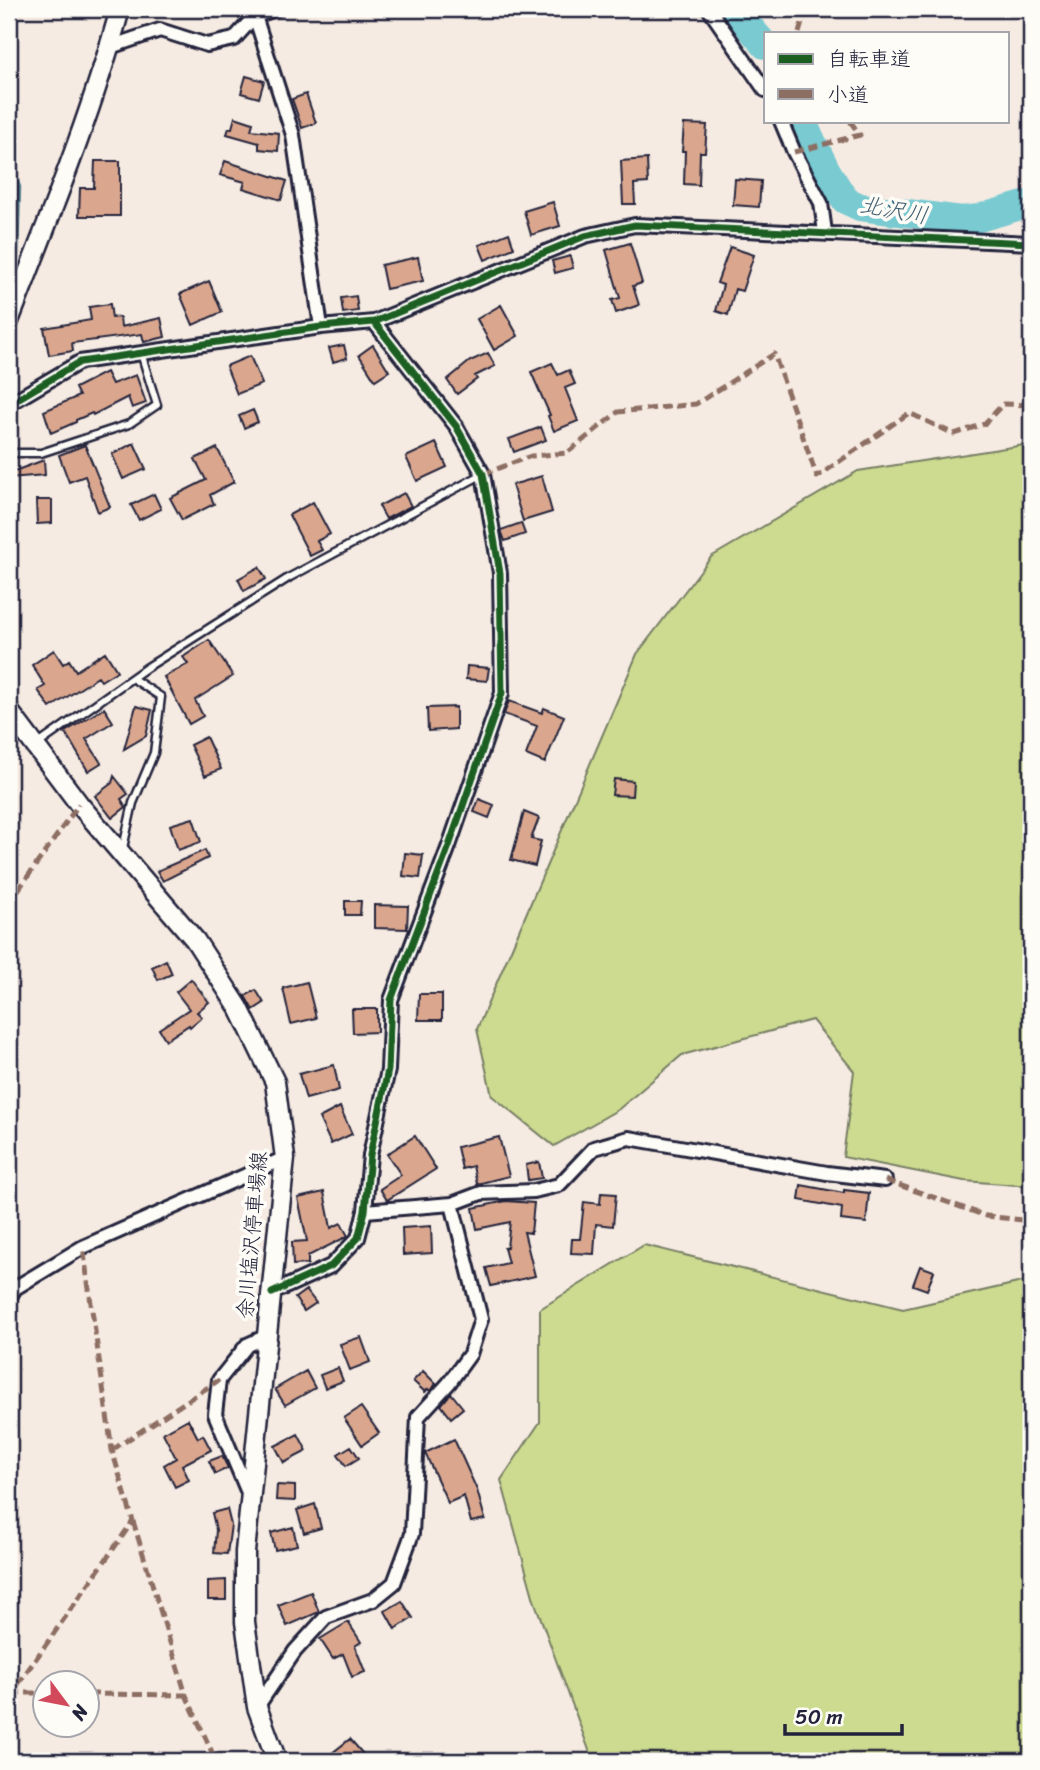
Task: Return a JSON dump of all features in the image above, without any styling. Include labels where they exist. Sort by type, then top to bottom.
[{"type":"main road","points":[[9,321],[67,173],[110,47],[120,9]]},
{"type":"main road","name":"余川塩沢停車場線","points":[[9,711],[79,804],[195,940],[239,1008],[275,1082],[285,1158],[245,1552],[245,1622],[257,1707],[277,1761]]},
{"type":"street","points":[[110,47],[160,30],[207,45],[234,39],[255,16],[276,9]]},
{"type":"street","points":[[709,9],[764,89]]},
{"type":"street","points":[[255,16],[293,135],[321,327]]},
{"type":"street","points":[[780,122],[793,152],[821,203],[825,232]]},
{"type":"street","points":[[9,404],[80,362],[321,327],[374,322],[585,236],[635,225],[1031,243]]},
{"type":"street","points":[[272,1293],[331,1266],[358,1238],[365,1211],[370,1155],[388,1070],[391,1000],[449,846],[502,693],[500,573],[483,474],[456,426],[374,322]]},
{"type":"street","points":[[365,1211],[452,1204],[481,1193],[534,1191],[559,1185],[594,1148],[629,1138],[827,1173],[885,1180]]},
{"type":"street","points":[[9,1298],[15,1288],[83,1247],[285,1158]]},
{"type":"street","points":[[257,1707],[295,1651],[326,1617],[373,1600],[394,1583],[412,1534],[418,1417],[449,1383],[470,1354],[481,1319],[452,1204]]},
{"type":"street","points":[[250,1497],[215,1414],[219,1380],[247,1345],[267,1336]]},
{"type":"lane","points":[[9,453],[41,453],[129,424],[157,405],[141,353]]},
{"type":"lane","points":[[35,746],[132,678],[290,577],[483,474]]},
{"type":"lane","points":[[121,854],[133,803],[154,753],[160,697],[132,678]]},
{"type":"green space","points":[[1031,444],[1031,1186],[964,1181],[843,1157],[854,1071],[812,1020],[682,1055],[619,1109],[554,1146],[492,1096],[477,1029],[637,654],[711,557],[858,471]]},
{"type":"green space","points":[[644,1245],[903,1309],[1031,1280],[1031,1761],[593,1761],[534,1600],[501,1480],[540,1422],[540,1309]]},
{"type":"building","points":[[246,76],[264,81],[259,98],[241,93]]},
{"type":"building","points":[[306,94],[316,123],[302,128],[292,99]]},
{"type":"building","points":[[235,117],[253,123],[251,130],[279,133],[278,151],[259,149],[259,143],[227,134]]},
{"type":"building","points":[[684,124],[707,125],[705,152],[700,152],[699,185],[684,184]]},
{"type":"building","points":[[647,159],[648,183],[634,184],[635,204],[623,204],[621,161]]},
{"type":"building","points":[[95,161],[120,161],[120,216],[79,216],[80,188],[94,188]]},
{"type":"building","points":[[225,161],[287,181],[281,200],[243,188],[245,182],[220,175]]},
{"type":"building","points":[[735,179],[761,181],[759,207],[733,205]]},
{"type":"building","points":[[553,202],[560,226],[531,235],[524,211]]},
{"type":"building","points":[[509,233],[514,248],[485,260],[479,245]]},
{"type":"building","points":[[630,243],[642,283],[633,286],[639,305],[616,313],[612,300],[620,298],[606,250]]},
{"type":"building","points":[[730,247],[754,255],[742,291],[735,289],[728,315],[716,311],[723,285],[717,283]]},
{"type":"building","points":[[570,256],[573,268],[555,273],[552,261]]},
{"type":"building","points":[[418,257],[423,281],[386,289],[381,265]]},
{"type":"building","points":[[209,281],[222,312],[193,325],[180,294]]},
{"type":"building","points":[[356,296],[358,311],[343,313],[341,298]]},
{"type":"building","points":[[110,304],[112,318],[120,317],[121,327],[161,318],[165,337],[144,342],[142,334],[72,343],[73,351],[49,355],[44,328],[91,320],[89,307]]},
{"type":"building","points":[[501,305],[518,336],[494,350],[477,319]]},
{"type":"building","points":[[344,345],[347,358],[333,362],[329,348]]},
{"type":"building","points":[[373,345],[389,371],[375,380],[359,355]]},
{"type":"building","points":[[488,353],[495,366],[475,376],[477,379],[457,394],[447,380],[470,361]]},
{"type":"building","points":[[250,356],[262,384],[237,394],[226,366]]},
{"type":"building","points":[[552,363],[558,375],[569,370],[575,384],[565,388],[578,421],[554,431],[531,372]]},
{"type":"building","points":[[106,372],[112,384],[136,375],[146,403],[132,408],[128,397],[51,433],[44,411],[79,396],[75,388]]},
{"type":"building","points":[[253,410],[258,422],[244,428],[239,416]]},
{"type":"building","points":[[541,427],[546,440],[514,452],[509,439]]},
{"type":"building","points":[[134,443],[146,469],[123,479],[112,454]]},
{"type":"building","points":[[436,443],[447,467],[417,481],[406,457]]},
{"type":"building","points":[[85,445],[110,507],[98,512],[85,476],[69,482],[59,455]]},
{"type":"building","points":[[217,448],[234,482],[210,495],[214,504],[182,520],[170,498],[206,480],[195,459]]},
{"type":"building","points":[[44,460],[45,475],[9,478],[9,473]]},
{"type":"building","points":[[542,476],[552,512],[523,521],[512,485]]},
{"type":"building","points":[[404,493],[411,506],[386,519],[379,506]]},
{"type":"building","points":[[154,494],[161,509],[139,520],[131,505]]},
{"type":"building","points":[[36,500],[52,500],[52,523],[37,524]]},
{"type":"building","points":[[313,502],[330,534],[317,541],[322,550],[310,556],[289,515]]},
{"type":"building","points":[[521,523],[525,534],[505,541],[501,530]]},
{"type":"building","points":[[259,567],[266,579],[244,591],[238,579]]},
{"type":"building","points":[[209,640],[233,676],[195,700],[203,716],[189,724],[164,677],[188,664],[183,657]]},
{"type":"building","points":[[54,650],[63,664],[69,660],[76,671],[105,652],[117,671],[101,681],[98,677],[50,708],[38,690],[45,686],[32,665]]},
{"type":"building","points":[[467,666],[489,668],[487,681],[466,679]]},
{"type":"building","points":[[509,701],[542,713],[544,708],[564,716],[545,763],[526,755],[537,726],[504,714]]},
{"type":"building","points":[[136,706],[152,710],[146,736],[124,749]]},
{"type":"building","points":[[456,707],[456,729],[428,731],[427,708]]},
{"type":"building","points":[[104,708],[113,722],[86,739],[101,763],[88,771],[65,732]]},
{"type":"building","points":[[206,737],[221,769],[205,776],[190,745]]},
{"type":"building","points":[[114,776],[128,794],[121,799],[126,807],[112,818],[95,796],[112,783]]},
{"type":"building","points":[[614,779],[633,781],[632,796],[612,795]]},
{"type":"building","points":[[479,799],[494,805],[489,818],[474,812]]},
{"type":"building","points":[[524,812],[539,818],[531,839],[541,841],[535,866],[511,860]]},
{"type":"building","points":[[193,818],[201,842],[178,850],[170,825]]},
{"type":"building","points":[[205,850],[208,858],[163,881],[157,871]]},
{"type":"building","points":[[405,853],[423,855],[420,878],[403,876]]},
{"type":"building","points":[[345,901],[361,901],[360,915],[345,915]]},
{"type":"building","points":[[374,905],[408,906],[407,929],[374,928]]},
{"type":"building","points":[[166,960],[172,974],[158,980],[152,967]]},
{"type":"building","points":[[191,979],[209,1002],[197,1012],[202,1017],[166,1040],[159,1029],[189,1009],[176,992]]},
{"type":"building","points":[[307,982],[316,1018],[291,1024],[283,988]]},
{"type":"building","points":[[256,990],[264,1003],[253,1010],[245,996]]},
{"type":"building","points":[[419,994],[442,994],[442,1020],[418,1020]]},
{"type":"building","points":[[352,1009],[377,1009],[377,1032],[353,1033]]},
{"type":"building","points":[[334,1065],[339,1090],[306,1099],[299,1074]]},
{"type":"building","points":[[340,1107],[352,1134],[331,1144],[319,1118]]},
{"type":"building","points":[[415,1136],[436,1169],[387,1200],[380,1189],[401,1175],[387,1154]]},
{"type":"building","points":[[499,1137],[509,1176],[477,1184],[473,1166],[462,1169],[457,1147]]},
{"type":"building","points":[[539,1162],[542,1178],[528,1180],[526,1165]]},
{"type":"building","points":[[801,1185],[844,1193],[844,1190],[869,1193],[866,1223],[841,1220],[842,1208],[799,1200]]},
{"type":"building","points":[[324,1192],[331,1228],[341,1223],[348,1236],[308,1256],[308,1264],[293,1265],[292,1242],[307,1241],[298,1198]]},
{"type":"building","points":[[601,1193],[616,1194],[613,1226],[596,1224],[594,1254],[571,1253],[572,1239],[580,1239],[584,1202],[600,1204]]},
{"type":"building","points":[[506,1201],[534,1203],[531,1233],[524,1232],[535,1276],[491,1286],[486,1268],[508,1263],[504,1248],[507,1247],[510,1222],[477,1229],[473,1208]]},
{"type":"building","points":[[431,1226],[432,1253],[403,1255],[402,1228]]},
{"type":"building","points":[[920,1266],[934,1271],[927,1290],[913,1285]]},
{"type":"building","points":[[306,1290],[316,1303],[304,1311],[295,1298]]},
{"type":"building","points":[[361,1337],[370,1362],[350,1370],[340,1344]]},
{"type":"building","points":[[338,1368],[343,1381],[325,1388],[320,1375]]},
{"type":"building","points":[[306,1371],[315,1388],[285,1405],[275,1389]]},
{"type":"building","points":[[423,1371],[436,1384],[430,1391],[428,1389],[425,1392],[413,1381]]},
{"type":"building","points":[[451,1393],[463,1408],[451,1418],[441,1405]]},
{"type":"building","points":[[361,1407],[379,1433],[362,1445],[344,1418]]},
{"type":"building","points":[[188,1419],[198,1438],[203,1435],[211,1450],[182,1465],[189,1480],[175,1487],[164,1465],[176,1458],[163,1433]]},
{"type":"building","points":[[298,1434],[307,1451],[284,1463],[275,1446]]},
{"type":"building","points":[[454,1439],[477,1490],[485,1519],[471,1522],[464,1496],[448,1503],[425,1453]]},
{"type":"building","points":[[351,1446],[359,1458],[346,1466],[338,1454]]},
{"type":"building","points":[[222,1456],[228,1468],[215,1474],[209,1461]]},
{"type":"building","points":[[277,1485],[295,1486],[295,1501],[276,1500]]},
{"type":"building","points":[[315,1504],[321,1528],[304,1533],[297,1510]]},
{"type":"building","points":[[227,1509],[231,1525],[227,1554],[214,1553],[216,1530],[212,1513]]},
{"type":"building","points":[[293,1527],[297,1545],[275,1550],[271,1533]]},
{"type":"building","points":[[226,1580],[226,1600],[208,1600],[208,1581]]},
{"type":"building","points":[[311,1592],[319,1612],[287,1626],[278,1605]]},
{"type":"building","points":[[402,1601],[413,1618],[395,1629],[385,1611]]},
{"type":"building","points":[[348,1622],[361,1642],[355,1646],[365,1672],[352,1677],[343,1654],[333,1659],[320,1639]]},
{"type":"building","points":[[350,1739],[369,1761],[322,1761]]},
{"type":"waterway","name":"北沢川","points":[[734,9],[764,44]]},
{"type":"waterway","name":"北沢川","points":[[802,122],[845,200],[860,207],[962,220],[979,218],[1031,203]]},
{"type":"waterway","points":[[9,163],[19,187],[17,253],[9,270]]},
{"type":"marked path","points":[[799,32],[806,9]]},
{"type":"marked path","points":[[794,152],[860,135],[851,122]]},
{"type":"marked path","points":[[483,474],[531,456],[567,453],[618,412],[696,404],[774,354],[817,477],[909,413],[954,434],[984,424],[1003,404],[1031,405]]},
{"type":"marked path","points":[[9,903],[79,804]]},
{"type":"marked path","points":[[885,1180],[986,1216],[1031,1221]]},
{"type":"marked path","points":[[9,1697],[133,1521],[112,1450],[83,1247]]},
{"type":"marked path","points":[[112,1450],[219,1380]]},
{"type":"marked path","points":[[133,1521],[186,1695],[216,1761]]},
{"type":"marked path","points":[[11,1693],[32,1693]]},
{"type":"marked path","points":[[102,1694],[186,1695]]},
{"type":"cycle path","points":[[9,404],[80,362],[321,327],[374,322],[585,236],[635,225],[1031,243]]},
{"type":"cycle path","points":[[272,1293],[331,1266],[358,1238],[365,1211],[370,1155],[388,1070],[391,1000],[449,846],[502,693],[500,573],[483,474],[456,426],[374,322]]}]
